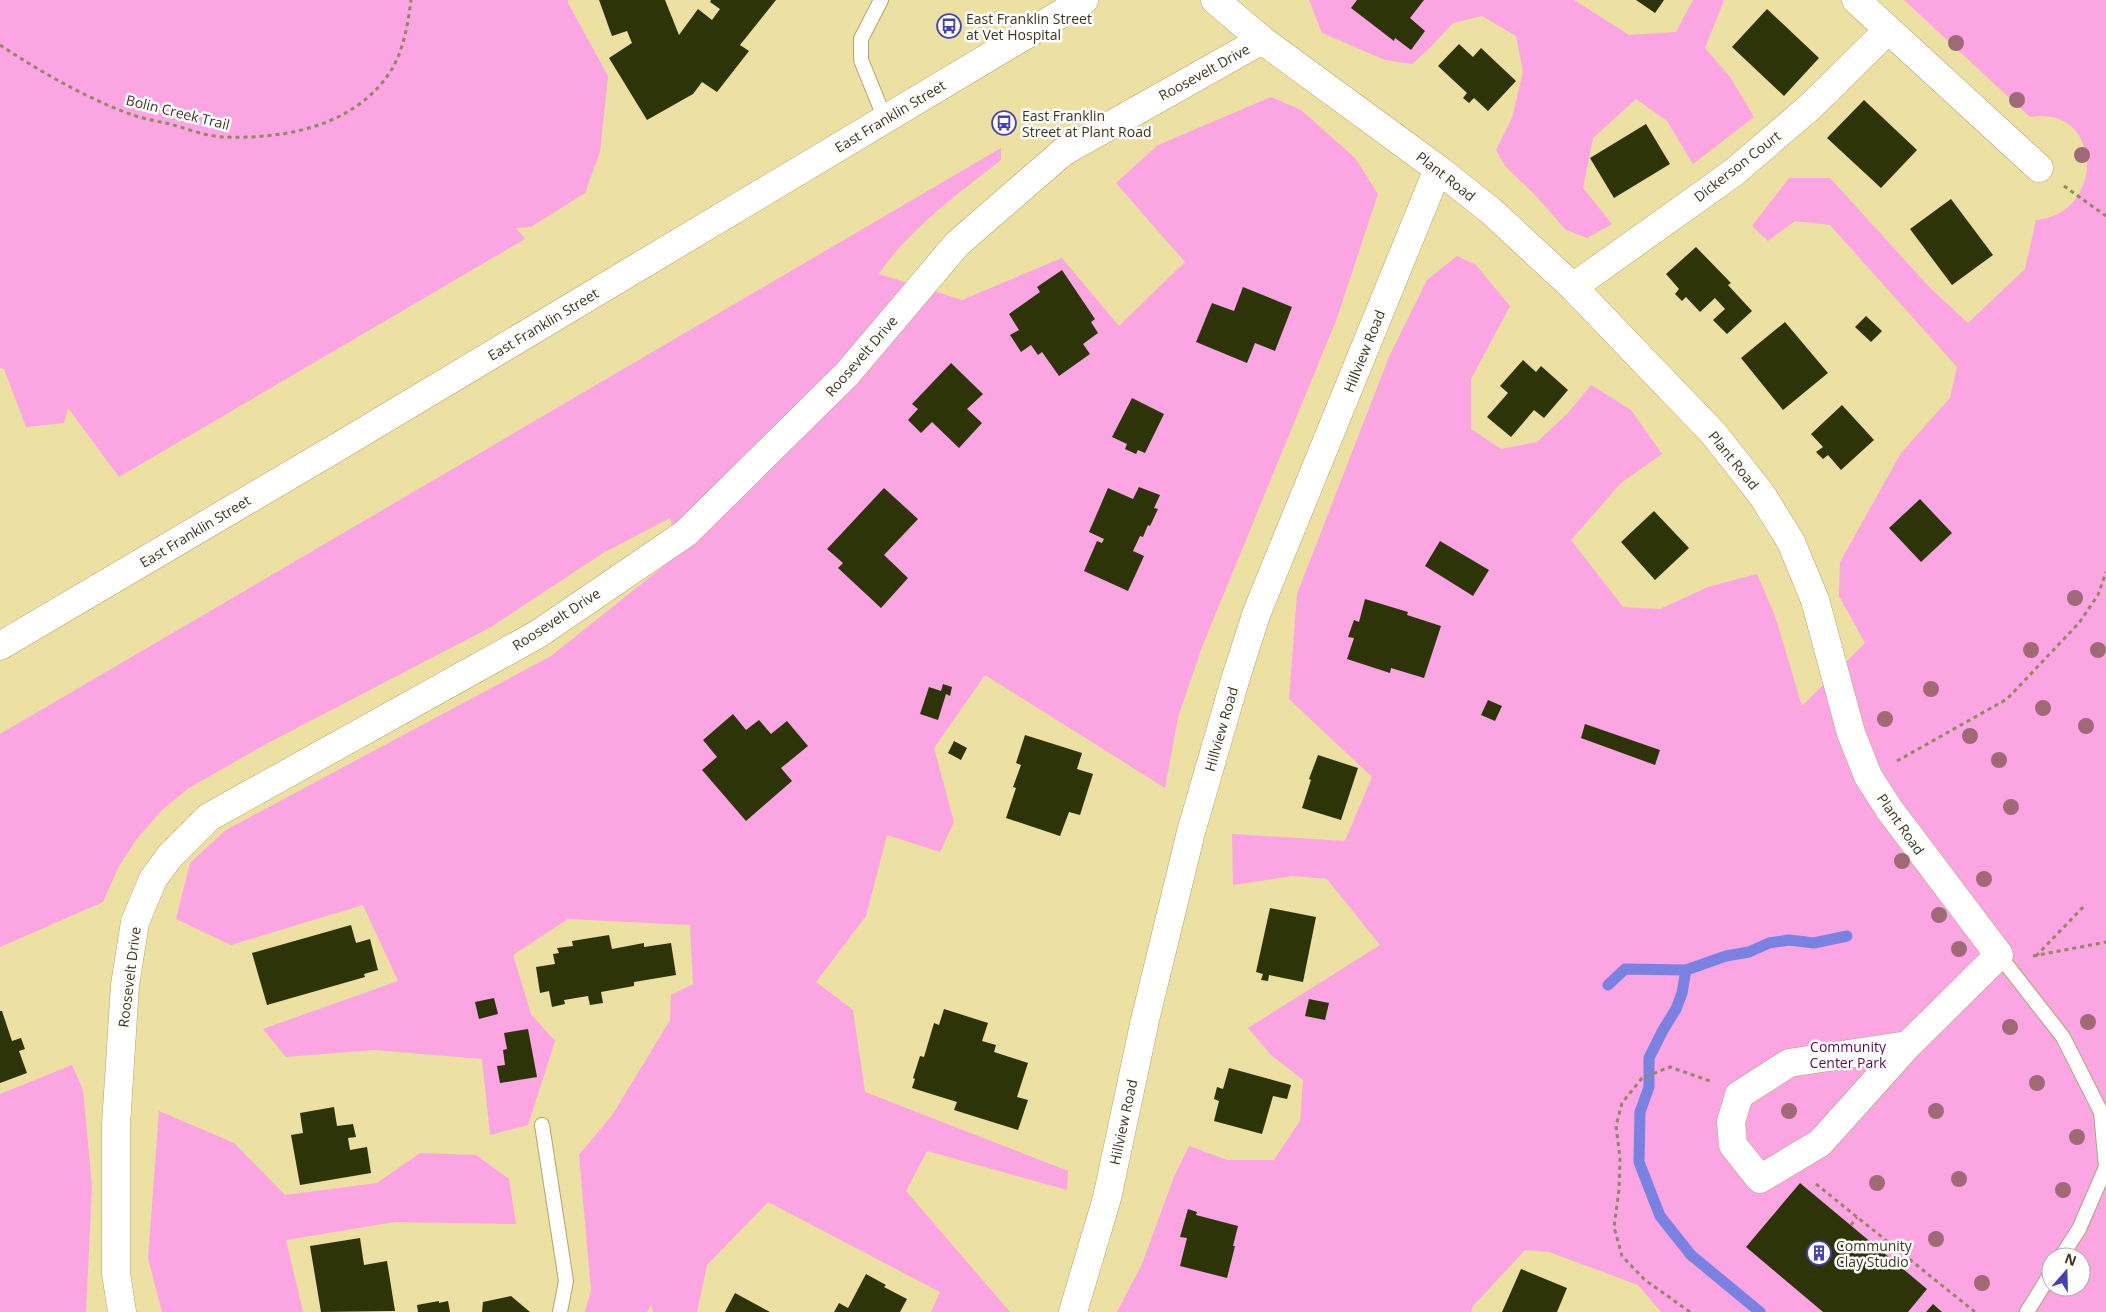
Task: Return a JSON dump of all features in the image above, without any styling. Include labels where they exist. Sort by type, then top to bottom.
[{"type":"street","name":"East Franklin Street","points":[[0,646],[341,445],[1084,0]]},
{"type":"street","name":"Plant Road","points":[[1215,0],[1262,40],[1438,169],[1491,211],[1573,287],[1714,434],[1762,495],[1792,542],[1815,600],[1851,733],[1868,776],[1889,809],[1998,955]]},
{"type":"street","points":[[1856,0],[2039,168]]},
{"type":"street","name":"Dickerson Court","points":[[1573,287],[1733,173],[1810,108],[1888,30]]},
{"type":"street","name":"Roosevelt Drive","points":[[122,1312],[116,1273],[116,1125],[125,985],[135,922],[153,880],[170,856],[209,817],[538,634],[686,533],[847,374],[957,244],[1063,152],[1262,40]]},
{"type":"street","name":"Hillview Road","points":[[1073,1312],[1107,1198],[1145,1020],[1191,832],[1236,677],[1257,612],[1438,169]]},
{"type":"street","points":[[1908,1045],[1789,1063],[1739,1095],[1731,1122],[1733,1145],[1760,1179],[1820,1144],[1908,1045],[1998,955]]},
{"type":"lane","points":[[881,0],[861,39],[861,60],[885,120]]},
{"type":"lane","points":[[1998,955],[2063,1037],[2101,1112],[2106,1166],[2078,1228],[2067,1247]]},
{"type":"lane","points":[[542,1124],[566,1281],[560,1312]]},
{"type":"lane","points":[[2027,1312],[2041,1289]]},
{"type":"path","name":"Bolin Creek Trail","points":[[0,45],[46,76],[131,114],[224,138],[291,134],[332,120],[360,103],[381,84],[395,63],[405,37],[411,0]]},
{"type":"path","points":[[2039,168],[2106,216]]},
{"type":"path","points":[[1868,776],[2007,699],[2080,624],[2098,595],[2106,572]]},
{"type":"path","points":[[2036,956],[2086,904]]},
{"type":"path","points":[[1998,955],[2036,956],[2106,942]]},
{"type":"path","points":[[1690,1312],[1645,1280],[1622,1256],[1614,1227],[1619,1190],[1620,1158],[1616,1126],[1622,1103],[1642,1078],[1670,1067],[1703,1078],[1739,1095]]},
{"type":"path","points":[[1789,1162],[1975,1312]]},
{"type":"path","points":[[1851,1225],[1857,1217]]},
{"type":"path","points":[[1891,1259],[1899,1250]]},
{"type":"green space","points":[[0,0],[568,0],[608,76],[600,152],[585,193],[531,227],[516,228],[525,239],[119,477],[68,408],[64,423],[26,427],[4,369],[0,368]]},
{"type":"green space","points":[[1309,0],[1574,0],[1629,35],[1676,32],[1693,0],[1724,0],[1705,48],[1730,77],[1754,117],[1693,164],[1667,121],[1636,99],[1593,138],[1583,188],[1612,224],[1587,238],[1566,230],[1535,195],[1505,166],[1496,150],[1512,118],[1523,72],[1516,36],[1482,16],[1453,23],[1412,64],[1385,60],[1322,33]]},
{"type":"green space","name":"Community Center Park","points":[[1904,0],[2106,0],[2106,1312],[1661,1312],[1638,1285],[1549,1252],[1525,1250],[1473,1306],[1471,1312],[1117,1312],[1142,1264],[1174,1177],[1189,1146],[1227,1160],[1274,1160],[1300,1121],[1303,1080],[1271,1055],[1248,1028],[1380,945],[1327,879],[1293,876],[1233,885],[1232,834],[1345,841],[1372,777],[1289,699],[1297,594],[1389,357],[1427,280],[1457,256],[1476,265],[1510,306],[1471,379],[1471,429],[1501,449],[1537,442],[1567,414],[1591,385],[1631,410],[1662,454],[1621,483],[1571,540],[1623,607],[1660,609],[1708,587],[1757,574],[1775,616],[1802,706],[1865,643],[1839,596],[1840,562],[1901,453],[1950,398],[1957,367],[1830,225],[1795,221],[1768,241],[1752,226],[1789,178],[1830,178],[1931,289],[1968,323],[2025,269],[2036,220],[2059,213],[2075,200],[2084,182],[2087,162],[2083,143],[2072,127],[2054,118],[2030,117]]},
{"type":"green space","points":[[1271,97],[1301,110],[1355,158],[1378,194],[1337,318],[1202,647],[1178,717],[1165,788],[985,675],[934,748],[954,822],[940,852],[887,835],[866,916],[816,982],[853,1010],[865,1092],[1068,1171],[1067,1190],[927,1151],[906,1191],[1010,1312],[931,1312],[940,1292],[768,1202],[707,1265],[697,1312],[653,1312],[651,1305],[647,1312],[585,1312],[591,1290],[579,1155],[613,1114],[670,1020],[671,995],[693,984],[690,925],[568,919],[513,955],[531,1014],[555,1041],[528,1125],[490,1135],[482,1059],[374,1050],[286,1057],[263,1029],[398,981],[363,905],[231,945],[176,919],[190,863],[226,830],[551,656],[679,554],[670,518],[603,553],[491,627],[266,744],[189,788],[162,810],[136,840],[118,868],[103,902],[0,947],[0,734],[1001,148],[1001,160],[936,212],[905,242],[879,274],[962,300],[1062,258],[1119,326],[1185,262],[1116,183],[1158,145]]},
{"type":"green space","points":[[72,1065],[83,1090],[92,1186],[86,1312],[0,1312],[0,1094]]},
{"type":"green space","points":[[159,1111],[234,1143],[285,1195],[377,1183],[420,1153],[476,1155],[509,1179],[516,1224],[395,1222],[286,1240],[303,1312],[162,1312],[148,1258]]},
{"type":"building","points":[[599,0],[665,0],[679,35],[698,9],[712,20],[720,9],[710,2],[711,0],[776,0],[740,45],[749,51],[717,92],[702,82],[693,94],[647,120],[609,58],[632,43],[627,31],[612,36]]},
{"type":"building","points":[[1357,0],[1424,0],[1410,18],[1425,31],[1411,50],[1395,38],[1394,41],[1351,8]]},
{"type":"building","points":[[1636,0],[1664,0],[1655,13]]},
{"type":"building","points":[[1767,9],[1819,58],[1784,96],[1732,47]]},
{"type":"building","points":[[1459,44],[1473,57],[1481,48],[1516,81],[1488,111],[1474,98],[1469,103],[1463,98],[1467,93],[1438,66]]},
{"type":"building","points":[[1864,100],[1917,150],[1881,188],[1827,138]]},
{"type":"building","points":[[1646,124],[1670,164],[1614,198],[1590,158]]},
{"type":"building","points":[[1951,199],[1993,255],[1952,285],[1910,229]]},
{"type":"building","points":[[1696,247],[1731,283],[1728,285],[1752,311],[1727,334],[1713,320],[1725,309],[1715,298],[1700,312],[1686,297],[1682,301],[1675,294],[1679,289],[1666,274]]},
{"type":"building","points":[[1062,270],[1095,319],[1091,322],[1098,333],[1083,344],[1090,354],[1059,376],[1042,352],[1038,355],[1031,345],[1021,352],[1010,335],[1019,330],[1009,314],[1040,292],[1037,287]]},
{"type":"building","points":[[1243,287],[1292,307],[1275,351],[1255,343],[1247,363],[1196,342],[1212,303],[1234,311]]},
{"type":"building","points":[[1866,316],[1882,331],[1871,342],[1855,327]]},
{"type":"building","points":[[1785,322],[1828,373],[1783,410],[1741,358]]},
{"type":"building","points":[[1523,360],[1536,372],[1541,366],[1568,390],[1544,418],[1534,410],[1511,437],[1487,417],[1508,393],[1500,386]]},
{"type":"building","points":[[951,363],[983,394],[967,409],[982,423],[959,448],[932,422],[921,433],[908,420],[918,409],[912,404]]},
{"type":"building","points":[[1132,398],[1164,414],[1145,453],[1138,450],[1136,454],[1125,449],[1127,444],[1112,437]]},
{"type":"building","points":[[1842,405],[1874,440],[1841,470],[1828,455],[1823,459],[1816,452],[1823,447],[1811,434]]},
{"type":"building","points":[[1139,487],[1160,495],[1154,508],[1158,509],[1150,526],[1148,525],[1143,537],[1140,536],[1133,551],[1144,556],[1128,591],[1084,571],[1097,541],[1102,543],[1104,539],[1089,532],[1108,488],[1133,499]]},
{"type":"building","points":[[884,488],[918,519],[884,555],[908,578],[881,608],[838,568],[843,563],[827,549]]},
{"type":"building","points":[[1920,499],[1952,533],[1921,562],[1889,528]]},
{"type":"building","points":[[1654,511],[1689,548],[1655,580],[1621,542]]},
{"type":"building","points":[[1440,541],[1489,570],[1473,596],[1425,566]]},
{"type":"building","points":[[1365,599],[1408,612],[1407,615],[1441,626],[1424,678],[1391,668],[1390,673],[1347,659],[1354,638],[1348,637],[1354,620],[1359,622]]},
{"type":"building","points":[[943,684],[952,687],[950,696],[946,694],[938,720],[920,714],[929,687],[941,691]]},
{"type":"building","points":[[1488,700],[1502,706],[1495,721],[1481,715]]},
{"type":"building","points":[[733,714],[746,730],[759,720],[771,734],[787,721],[808,746],[781,768],[792,781],[746,821],[702,770],[717,757],[703,740]]},
{"type":"building","points":[[1585,724],[1660,750],[1655,765],[1581,738]]},
{"type":"building","points":[[1025,735],[1082,753],[1077,769],[1093,774],[1080,815],[1069,812],[1060,836],[1006,818],[1016,788],[1013,787],[1021,765],[1016,763]]},
{"type":"building","points":[[954,741],[967,748],[961,760],[948,753]]},
{"type":"building","points":[[1318,755],[1358,768],[1341,820],[1302,808],[1311,780],[1309,779]]},
{"type":"building","points":[[1270,908],[1316,917],[1303,982],[1269,975],[1268,981],[1261,980],[1263,974],[1256,972]]},
{"type":"building","points":[[351,925],[356,943],[370,939],[378,970],[364,974],[365,977],[267,1005],[252,953]]},
{"type":"building","points":[[609,935],[612,949],[644,943],[644,947],[671,943],[676,975],[634,982],[634,986],[601,992],[603,1003],[590,1005],[588,996],[564,1000],[565,1004],[552,1007],[549,991],[540,993],[536,967],[555,964],[553,954],[559,953],[557,948],[573,946],[572,941]]},
{"type":"building","points":[[494,998],[498,1014],[479,1019],[475,1002]]},
{"type":"building","points":[[1309,999],[1329,1003],[1325,1020],[1305,1016]]},
{"type":"building","points":[[944,1009],[988,1023],[982,1041],[996,1045],[994,1052],[1028,1063],[1017,1097],[1028,1100],[1018,1130],[954,1110],[957,1102],[912,1088],[920,1056],[924,1057],[934,1023],[939,1025]]},
{"type":"building","points":[[0,1011],[2,1011],[12,1041],[21,1038],[25,1049],[19,1051],[27,1073],[0,1083]]},
{"type":"building","points":[[528,1029],[537,1077],[500,1083],[497,1066],[505,1065],[503,1050],[507,1049],[504,1033]]},
{"type":"building","points":[[1229,1068],[1291,1085],[1287,1099],[1273,1096],[1262,1134],[1214,1121],[1219,1101],[1214,1099],[1217,1087],[1223,1089]]},
{"type":"building","points":[[334,1107],[337,1126],[353,1124],[356,1137],[348,1138],[350,1150],[367,1147],[371,1173],[300,1185],[291,1135],[303,1133],[300,1113]]},
{"type":"building","name":"Community Clay Studio","points":[[1800,1183],[1927,1289],[1908,1312],[1823,1312],[1746,1247]]},
{"type":"building","points":[[1188,1209],[1197,1212],[1196,1215],[1238,1226],[1227,1278],[1180,1266],[1187,1238],[1180,1237]]},
{"type":"building","points":[[360,1238],[364,1265],[387,1261],[395,1311],[321,1312],[310,1246]]},
{"type":"building","points":[[1521,1269],[1567,1288],[1557,1312],[1502,1312]]},
{"type":"building","points":[[866,1274],[886,1285],[884,1287],[907,1299],[900,1312],[834,1312],[839,1303],[848,1308]]},
{"type":"building","points":[[735,1293],[770,1312],[725,1312]]},
{"type":"building","points":[[511,1296],[530,1312],[482,1312],[483,1302]]},
{"type":"building","points":[[439,1301],[439,1303],[448,1301],[450,1312],[418,1312],[417,1305]]},
{"type":"building","points":[[1933,1304],[1942,1312],[1926,1312]]},
{"type":"waterway","points":[[1760,1312],[1691,1255],[1660,1216],[1639,1162],[1640,1112],[1649,1087],[1649,1058],[1676,1009],[1682,993],[1686,970],[1726,956],[1749,952],[1769,943],[1789,940],[1814,943],[1847,936]]},
{"type":"waterway","points":[[1608,985],[1625,969],[1686,970]]},
{"type":"place","name":"East Franklin Street at Vet Hospital","points":[[949,26]]},
{"type":"place","name":"East Franklin Street at Plant Road","points":[[1004,123]]},
{"type":"place","name":"Community Clay Studio","points":[[1819,1253]]}]
